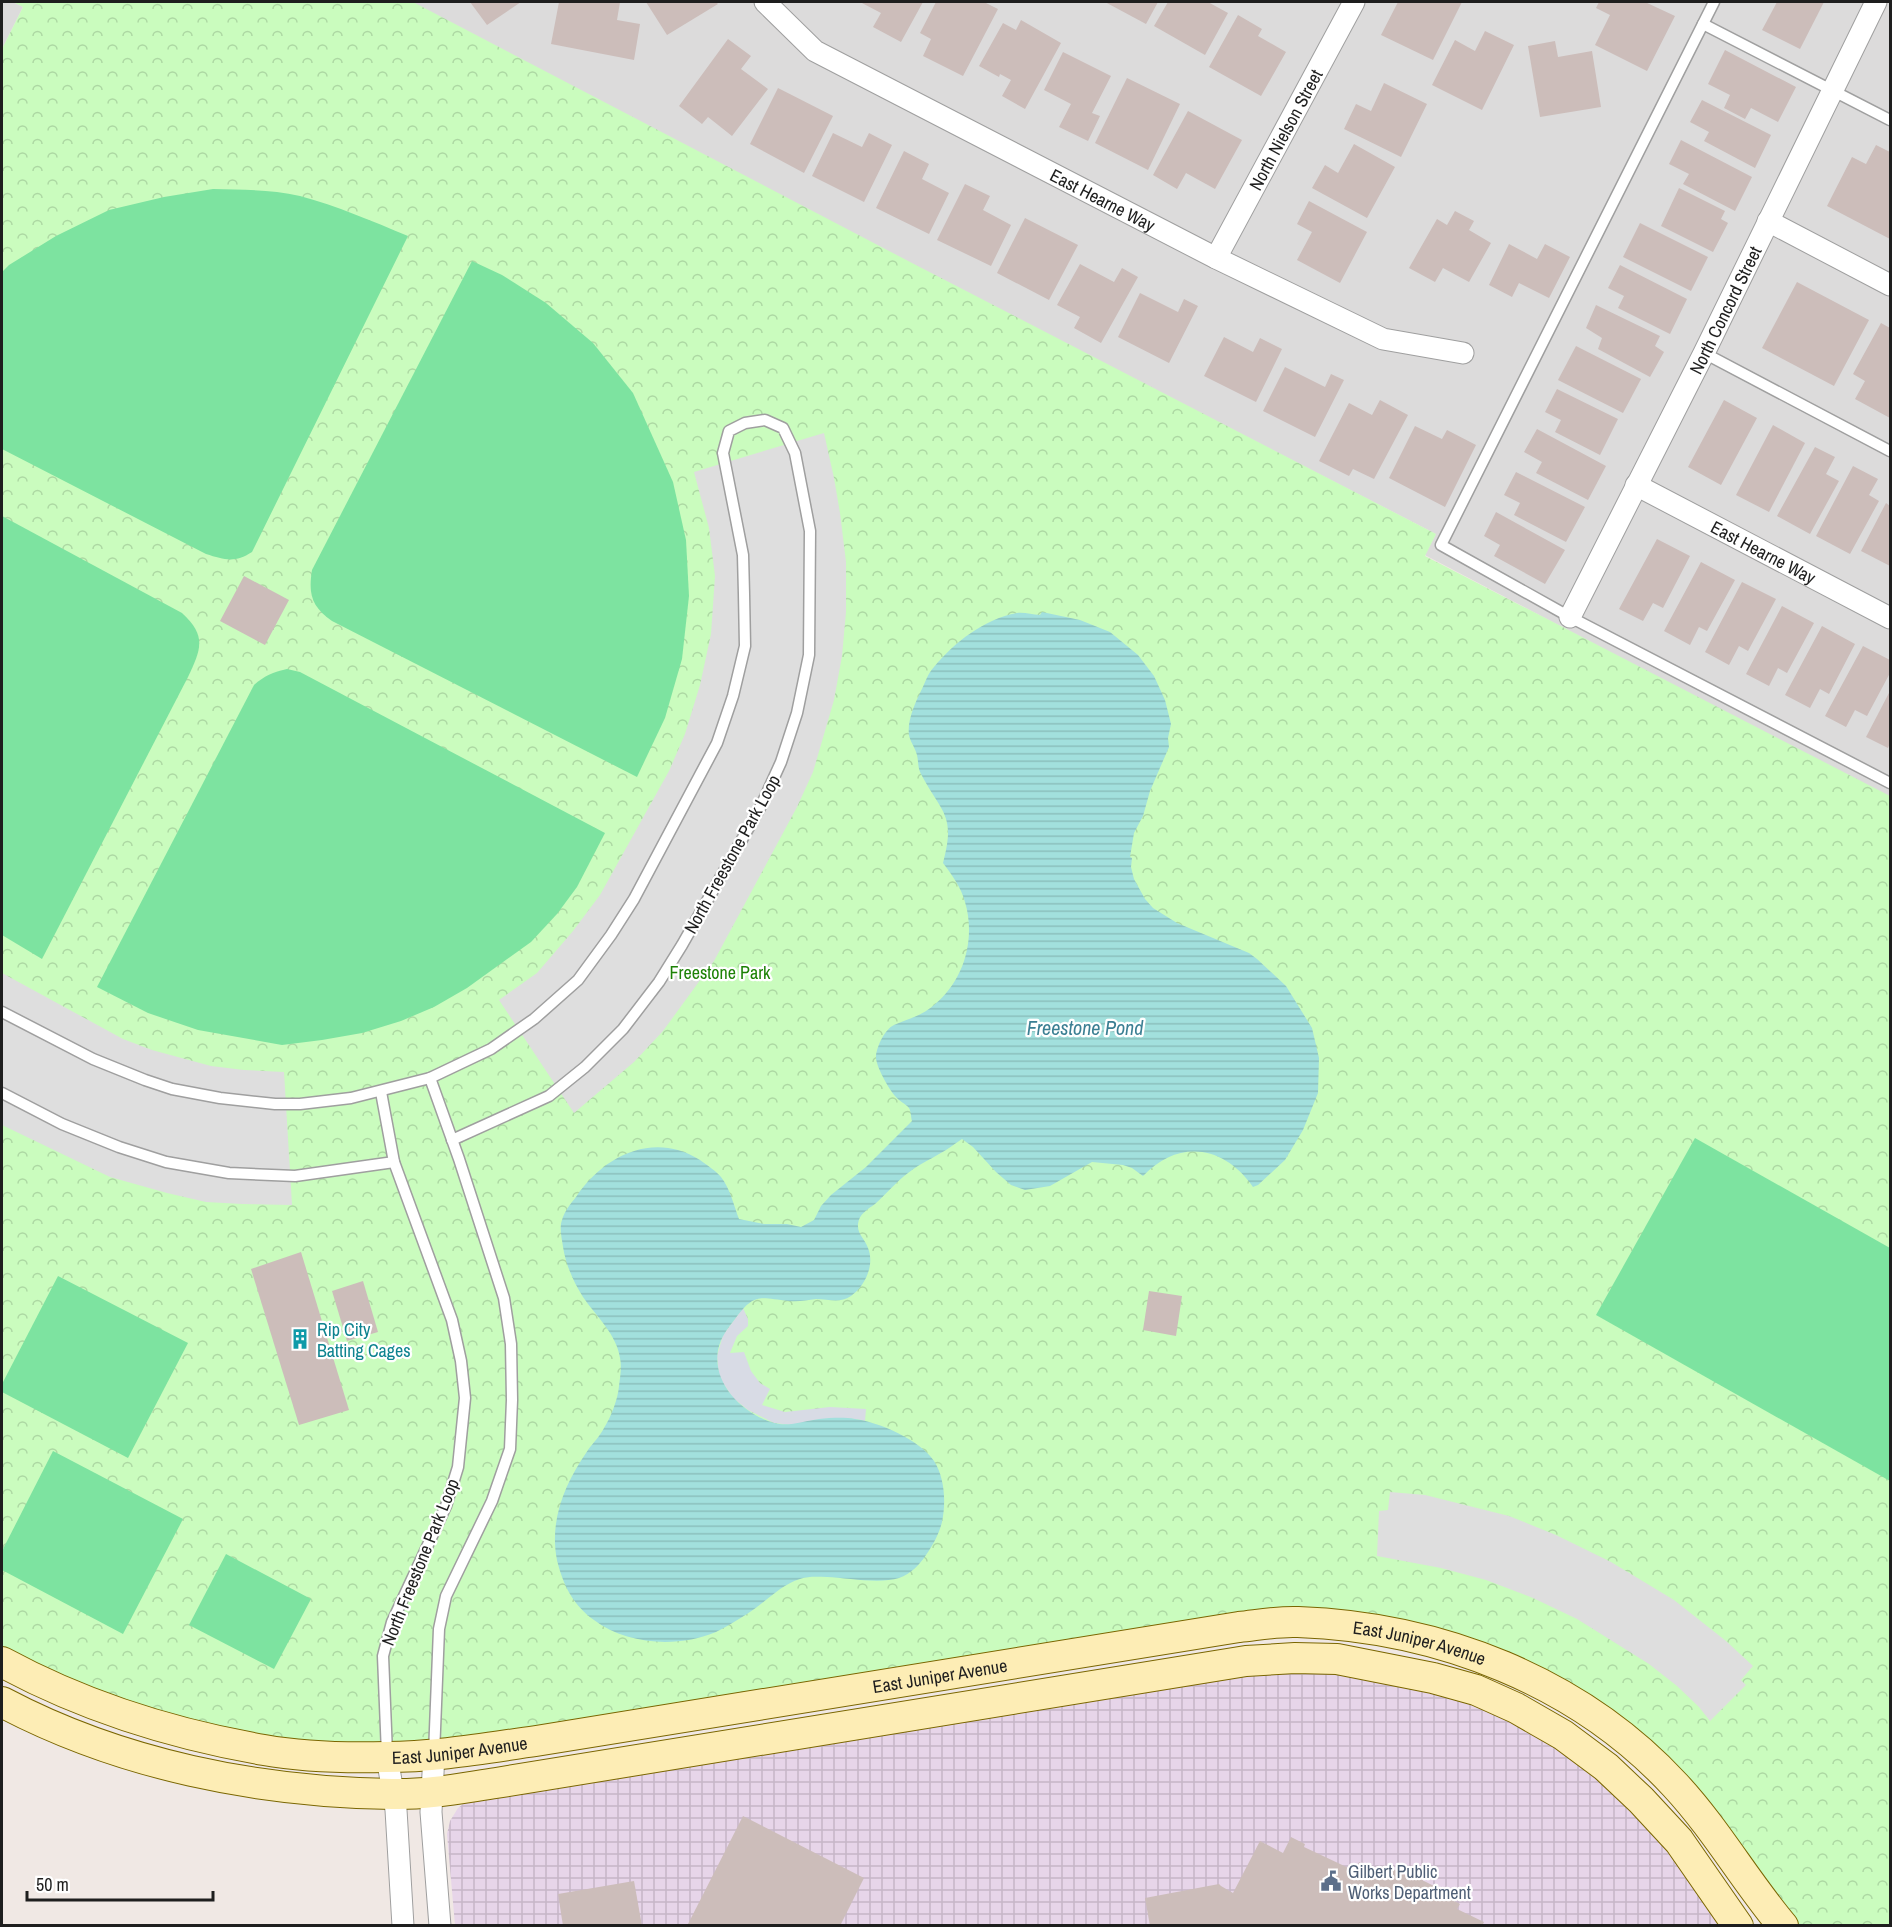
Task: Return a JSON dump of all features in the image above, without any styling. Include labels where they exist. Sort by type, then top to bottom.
[{"type":"street","name":"East Hearne Way","points":[[765,2],[815,51],[1216,258],[1383,339],[1463,353]]},
{"type":"street","name":"North Concord Street","points":[[1570,617],[1704,353],[1876,2]]},
{"type":"street","name":"North Nielson Street","points":[[1216,258],[1343,5]]},
{"type":"street","points":[[1768,220],[1890,285]]},
{"type":"street","name":"East Hearne Way","points":[[1636,485],[1890,618]]},
{"type":"street","name":"East Juniper Avenue","points":[[2,1662],[33,1679],[86,1701],[135,1719],[182,1732],[265,1751],[323,1756],[387,1757],[434,1754],[536,1741],[1228,1628],[1296,1622],[1347,1626],[1400,1634],[1455,1648],[1505,1665],[1549,1687],[1598,1719],[1637,1748],[1674,1784],[1706,1820],[1783,1926]]},
{"type":"street","name":"East Juniper Avenue","points":[[2,1702],[73,1736],[127,1755],[188,1770],[251,1782],[316,1790],[392,1794],[432,1792],[1246,1661],[1295,1658],[1337,1659],[1433,1678],[1476,1690],[1516,1708],[1563,1735],[1606,1767],[1679,1841],[1738,1926]]},
{"type":"street","points":[[434,1754],[431,1812],[440,1926]]},
{"type":"street","points":[[387,1757],[396,1810],[403,1926]]},
{"type":"lane","points":[[1714,2],[1441,545],[1570,617],[1890,783]]},
{"type":"lane","points":[[1703,24],[1890,120]]},
{"type":"lane","points":[[1704,353],[1890,451]]},
{"type":"lane","name":"North Freestone Park Loop","points":[[2,1012],[118,1070],[145,1080],[196,1094],[247,1102],[300,1104],[351,1098],[430,1078],[491,1049],[534,1019],[578,980],[611,935],[634,899],[717,743],[734,696],[745,646],[743,555],[723,453],[729,431],[745,423],[765,420],[783,429],[795,453],[810,531],[809,655],[797,712],[781,762],[761,806],[682,945],[659,982],[623,1029],[585,1067],[549,1096],[452,1140]]},
{"type":"lane","name":"North Freestone Park Loop","points":[[430,1078],[504,1298],[511,1344],[512,1400],[510,1449],[492,1501],[446,1596],[439,1629],[434,1754]]},
{"type":"lane","name":"North Freestone Park Loop","points":[[381,1092],[394,1162],[452,1320],[462,1361],[465,1398],[458,1467],[446,1506],[392,1622],[383,1656],[387,1757]]},
{"type":"lane","points":[[2,1093],[62,1124],[166,1162],[229,1173],[295,1176],[394,1162]]},
{"type":"shaded area","points":[[2,2],[13,2],[23,7],[2,49]]},
{"type":"shaded area","points":[[401,2],[1890,2],[1890,799],[1425,555],[1436,534]]},
{"type":"shaded area","points":[[824,433],[840,513],[846,562],[846,612],[842,656],[834,700],[813,772],[797,807],[714,961],[663,1031],[634,1062],[574,1113],[499,1000],[537,973],[600,895],[669,771],[685,734],[700,685],[711,634],[715,576],[709,528],[694,472]]},
{"type":"shaded area","points":[[2,973],[123,1039],[152,1050],[211,1066],[284,1072],[292,1205],[206,1202],[167,1193],[110,1177],[2,1125]]},
{"type":"shaded area","points":[[743,1308],[748,1319],[748,1326],[737,1336],[730,1353],[744,1352],[751,1371],[760,1383],[770,1389],[762,1405],[785,1412],[830,1407],[866,1409],[865,1421],[835,1418],[792,1425],[774,1423],[748,1410],[733,1398],[719,1377],[717,1356],[723,1335]]},
{"type":"shaded area","points":[[1390,1492],[1425,1495],[1509,1516],[1556,1535],[1611,1562],[1674,1600],[1726,1641],[1753,1666],[1741,1680],[1746,1685],[1710,1721],[1677,1686],[1649,1664],[1577,1619],[1533,1598],[1486,1580],[1441,1568],[1377,1556],[1379,1511],[1388,1510]]},
{"type":"shaded area","points":[[1311,1671],[1358,1675],[1438,1693],[1495,1713],[1578,1759],[1638,1814],[1689,1877],[1723,1925],[455,1925],[447,1834],[450,1821],[458,1808],[467,1801],[1244,1675]]},
{"type":"green space","name":"Freestone Park","points":[[13,2],[413,2],[1436,534],[1425,556],[1890,796],[1890,1925],[1798,1925],[1695,1785],[1398,1622],[482,1736],[336,1745],[260,1738],[189,1720],[97,1692],[2,1646],[2,49],[23,7]]},
{"type":"green space","points":[[213,189],[267,191],[300,196],[341,209],[408,236],[252,552],[235,559],[206,554],[2,449],[2,272],[9,265],[56,236],[109,210],[164,197]]},
{"type":"green space","points":[[472,261],[502,275],[546,303],[593,343],[633,393],[673,482],[686,540],[689,596],[682,659],[665,718],[637,777],[332,621],[320,611],[313,600],[312,570]]},
{"type":"green space","points":[[2,516],[182,613],[195,629],[199,643],[188,677],[42,959],[2,935]]},
{"type":"green space","points":[[287,669],[300,672],[605,833],[577,887],[557,914],[531,942],[467,988],[434,1007],[401,1021],[362,1033],[282,1045],[198,1030],[148,1013],[97,987],[254,685],[269,675]]},
{"type":"green space","points":[[1695,1138],[1890,1248],[1890,1481],[1596,1315]]},
{"type":"green space","points":[[58,1276],[188,1343],[128,1458],[2,1392],[2,1384]]},
{"type":"green space","points":[[53,1451],[183,1519],[123,1634],[2,1570],[2,1551]]},
{"type":"green space","points":[[226,1554],[311,1599],[274,1669],[189,1625]]},
{"type":"water","name":"Freestone Pond","points":[[1042,612],[1080,620],[1110,632],[1138,655],[1154,676],[1165,700],[1171,724],[1169,747],[1150,791],[1143,816],[1134,833],[1130,857],[1134,879],[1153,908],[1177,923],[1249,953],[1286,986],[1312,1028],[1319,1058],[1318,1093],[1303,1130],[1285,1160],[1253,1187],[1242,1173],[1215,1155],[1186,1152],[1171,1156],[1143,1176],[1123,1165],[1092,1162],[1050,1186],[1025,1190],[1011,1185],[962,1139],[912,1170],[860,1217],[859,1231],[868,1248],[870,1261],[867,1275],[856,1292],[847,1298],[838,1300],[793,1301],[764,1298],[753,1301],[729,1326],[718,1350],[717,1363],[725,1386],[732,1396],[751,1413],[762,1419],[785,1424],[819,1419],[851,1418],[898,1433],[928,1453],[938,1468],[944,1499],[942,1522],[931,1547],[915,1568],[891,1580],[803,1578],[779,1590],[754,1610],[716,1632],[701,1637],[669,1642],[622,1635],[594,1620],[580,1608],[562,1578],[557,1560],[555,1531],[561,1502],[572,1475],[612,1413],[621,1369],[615,1341],[583,1297],[570,1273],[561,1237],[563,1217],[587,1182],[615,1159],[648,1148],[665,1148],[683,1152],[700,1160],[719,1175],[729,1192],[739,1219],[801,1227],[814,1220],[821,1206],[831,1195],[866,1167],[912,1121],[909,1108],[895,1096],[880,1071],[876,1060],[878,1048],[891,1027],[924,1012],[934,1005],[953,984],[965,958],[969,930],[963,897],[956,881],[943,863],[948,834],[945,815],[920,771],[917,755],[909,735],[910,718],[930,672],[961,641],[993,620],[1020,613],[1040,615]]},
{"type":"building","points":[[470,2],[521,2],[487,25]]},
{"type":"building","points":[[559,2],[620,2],[617,20],[640,24],[634,60],[551,44]]},
{"type":"building","points":[[646,2],[716,2],[718,4],[667,35]]},
{"type":"building","points":[[860,2],[923,2],[901,42],[873,27],[881,13]]},
{"type":"building","points":[[936,2],[984,2],[998,9],[963,76],[923,56],[931,39],[920,33]]},
{"type":"building","points":[[1105,2],[1158,2],[1146,24]]},
{"type":"building","points":[[1168,2],[1208,2],[1228,13],[1205,55],[1154,26]]},
{"type":"building","points":[[1398,2],[1462,2],[1433,60],[1381,35]]},
{"type":"building","points":[[1599,2],[1645,2],[1675,16],[1647,71],[1595,45],[1610,15],[1596,8]]},
{"type":"building","points":[[1777,2],[1824,2],[1800,49],[1762,30]]},
{"type":"building","points":[[1238,15],[1262,29],[1258,36],[1286,52],[1261,96],[1209,67]]},
{"type":"building","points":[[1021,20],[1061,43],[1025,109],[1002,96],[1011,80],[1000,74],[999,77],[979,66],[1003,23],[1016,30]]},
{"type":"building","points":[[1485,31],[1514,45],[1482,110],[1432,85],[1455,40],[1475,51]]},
{"type":"building","points":[[728,39],[751,56],[741,69],[768,89],[732,136],[708,117],[702,124],[679,106]]},
{"type":"building","points":[[1555,41],[1558,57],[1592,51],[1601,107],[1540,117],[1528,46]]},
{"type":"building","points":[[1725,50],[1796,87],[1778,122],[1751,108],[1745,119],[1724,108],[1730,95],[1708,84]]},
{"type":"building","points":[[1063,52],[1111,76],[1092,113],[1100,116],[1088,141],[1059,127],[1071,104],[1044,90]]},
{"type":"building","points":[[1127,78],[1180,104],[1148,170],[1095,143]]},
{"type":"building","points":[[1384,83],[1427,104],[1401,157],[1344,129],[1356,104],[1371,111]]},
{"type":"building","points":[[778,88],[833,116],[804,173],[750,144]]},
{"type":"building","points":[[1702,100],[1771,135],[1755,168],[1704,141],[1709,132],[1690,122]]},
{"type":"building","points":[[1188,111],[1242,140],[1215,189],[1186,173],[1177,189],[1153,175]]},
{"type":"building","points":[[833,133],[862,147],[869,133],[892,145],[864,202],[812,176]]},
{"type":"building","points":[[1681,140],[1752,177],[1735,211],[1683,184],[1689,174],[1669,164]]},
{"type":"building","points":[[1354,144],[1395,167],[1367,218],[1312,188],[1325,165],[1338,173]]},
{"type":"building","points":[[1876,145],[1890,152],[1890,239],[1827,206],[1852,157],[1866,164]]},
{"type":"building","points":[[904,151],[929,164],[922,179],[949,193],[929,234],[876,208]]},
{"type":"building","points":[[965,184],[990,196],[983,210],[1011,225],[991,266],[937,240]]},
{"type":"building","points":[[1679,188],[1725,211],[1721,219],[1728,223],[1713,252],[1661,226]]},
{"type":"building","points":[[1309,201],[1367,232],[1340,283],[1297,260],[1312,232],[1297,224]]},
{"type":"building","points":[[1455,211],[1474,221],[1469,230],[1491,243],[1469,282],[1443,268],[1435,282],[1409,268],[1437,219],[1447,225]]},
{"type":"building","points":[[1025,218],[1078,245],[1049,300],[997,273]]},
{"type":"building","points":[[1640,223],[1708,257],[1691,291],[1623,257]]},
{"type":"building","points":[[1509,244],[1537,259],[1545,244],[1570,257],[1549,298],[1519,283],[1512,297],[1489,285]]},
{"type":"building","points":[[1080,264],[1114,282],[1122,268],[1138,277],[1101,343],[1074,328],[1080,317],[1057,305]]},
{"type":"building","points":[[1620,265],[1687,299],[1670,334],[1618,308],[1624,296],[1608,288]]},
{"type":"building","points":[[1797,282],[1869,320],[1834,386],[1762,348]]},
{"type":"building","points":[[1140,293],[1178,312],[1184,299],[1198,306],[1169,363],[1118,337]]},
{"type":"building","points":[[1596,305],[1660,336],[1655,346],[1664,352],[1650,377],[1598,349],[1602,338],[1586,328]]},
{"type":"building","points":[[1881,323],[1890,328],[1890,418],[1855,399],[1865,381],[1853,374]]},
{"type":"building","points":[[1224,337],[1253,352],[1260,338],[1282,349],[1256,402],[1204,376]]},
{"type":"building","points":[[1576,346],[1641,379],[1623,413],[1558,380]]},
{"type":"building","points":[[1285,367],[1325,387],[1331,374],[1344,380],[1315,437],[1263,411]]},
{"type":"building","points":[[1557,389],[1618,419],[1600,455],[1555,432],[1561,420],[1545,412]]},
{"type":"building","points":[[1380,400],[1408,415],[1374,479],[1353,469],[1349,476],[1319,461],[1349,403],[1372,415]]},
{"type":"building","points":[[1724,400],[1757,418],[1721,485],[1688,467]]},
{"type":"building","points":[[1773,425],[1805,443],[1769,512],[1736,495]]},
{"type":"building","points":[[1415,426],[1442,439],[1447,430],[1476,445],[1445,507],[1389,478]]},
{"type":"building","points":[[1537,429],[1606,466],[1588,500],[1536,473],[1542,462],[1524,452]]},
{"type":"building","points":[[1815,447],[1835,457],[1826,474],[1839,481],[1810,534],[1777,516]]},
{"type":"building","points":[[1853,466],[1878,479],[1869,495],[1879,501],[1850,554],[1816,536]]},
{"type":"building","points":[[1516,472],[1585,507],[1566,542],[1514,515],[1520,503],[1504,495]]},
{"type":"building","points":[[1886,503],[1890,506],[1890,566],[1861,551]]},
{"type":"building","points":[[1496,512],[1565,550],[1545,584],[1494,556],[1500,545],[1484,536]]},
{"type":"building","points":[[1657,539],[1690,556],[1663,608],[1653,603],[1643,621],[1619,609]]},
{"type":"building","points":[[1701,562],[1735,580],[1707,631],[1699,627],[1690,645],[1664,631]]},
{"type":"building","points":[[244,576],[289,600],[265,645],[220,621]]},
{"type":"building","points":[[1742,582],[1776,599],[1748,651],[1739,646],[1729,665],[1705,652]]},
{"type":"building","points":[[1782,606],[1814,623],[1787,673],[1778,668],[1769,686],[1746,674]]},
{"type":"building","points":[[1822,626],[1855,644],[1829,694],[1820,689],[1810,708],[1785,695]]},
{"type":"building","points":[[1863,646],[1890,660],[1890,673],[1867,716],[1855,710],[1846,727],[1825,716]]},
{"type":"building","points":[[1890,691],[1890,743],[1888,748],[1866,737]]},
{"type":"building","name":"Rip City Batting Cages","points":[[301,1252],[349,1410],[299,1425],[251,1269]]},
{"type":"building","points":[[363,1281],[378,1332],[347,1341],[332,1291]]},
{"type":"building","points":[[1149,1291],[1182,1296],[1176,1336],[1143,1330]]},
{"type":"building","points":[[743,1816],[864,1878],[840,1926],[687,1926]]},
{"type":"building","name":"Gilbert Public Works Department","points":[[1291,1837],[1305,1844],[1304,1847],[1355,1871],[1359,1862],[1385,1875],[1389,1867],[1411,1878],[1412,1875],[1442,1890],[1441,1894],[1460,1904],[1457,1909],[1484,1922],[1482,1926],[1150,1926],[1145,1898],[1219,1884],[1233,1893],[1260,1841],[1283,1853]]},
{"type":"building","points":[[634,1881],[642,1926],[563,1926],[558,1894]]},
{"type":"place","name":"Rip City Batting Cages","points":[[300,1339]]},
{"type":"place","name":"Gilbert Public Works Department","points":[[1331,1881]]}]
